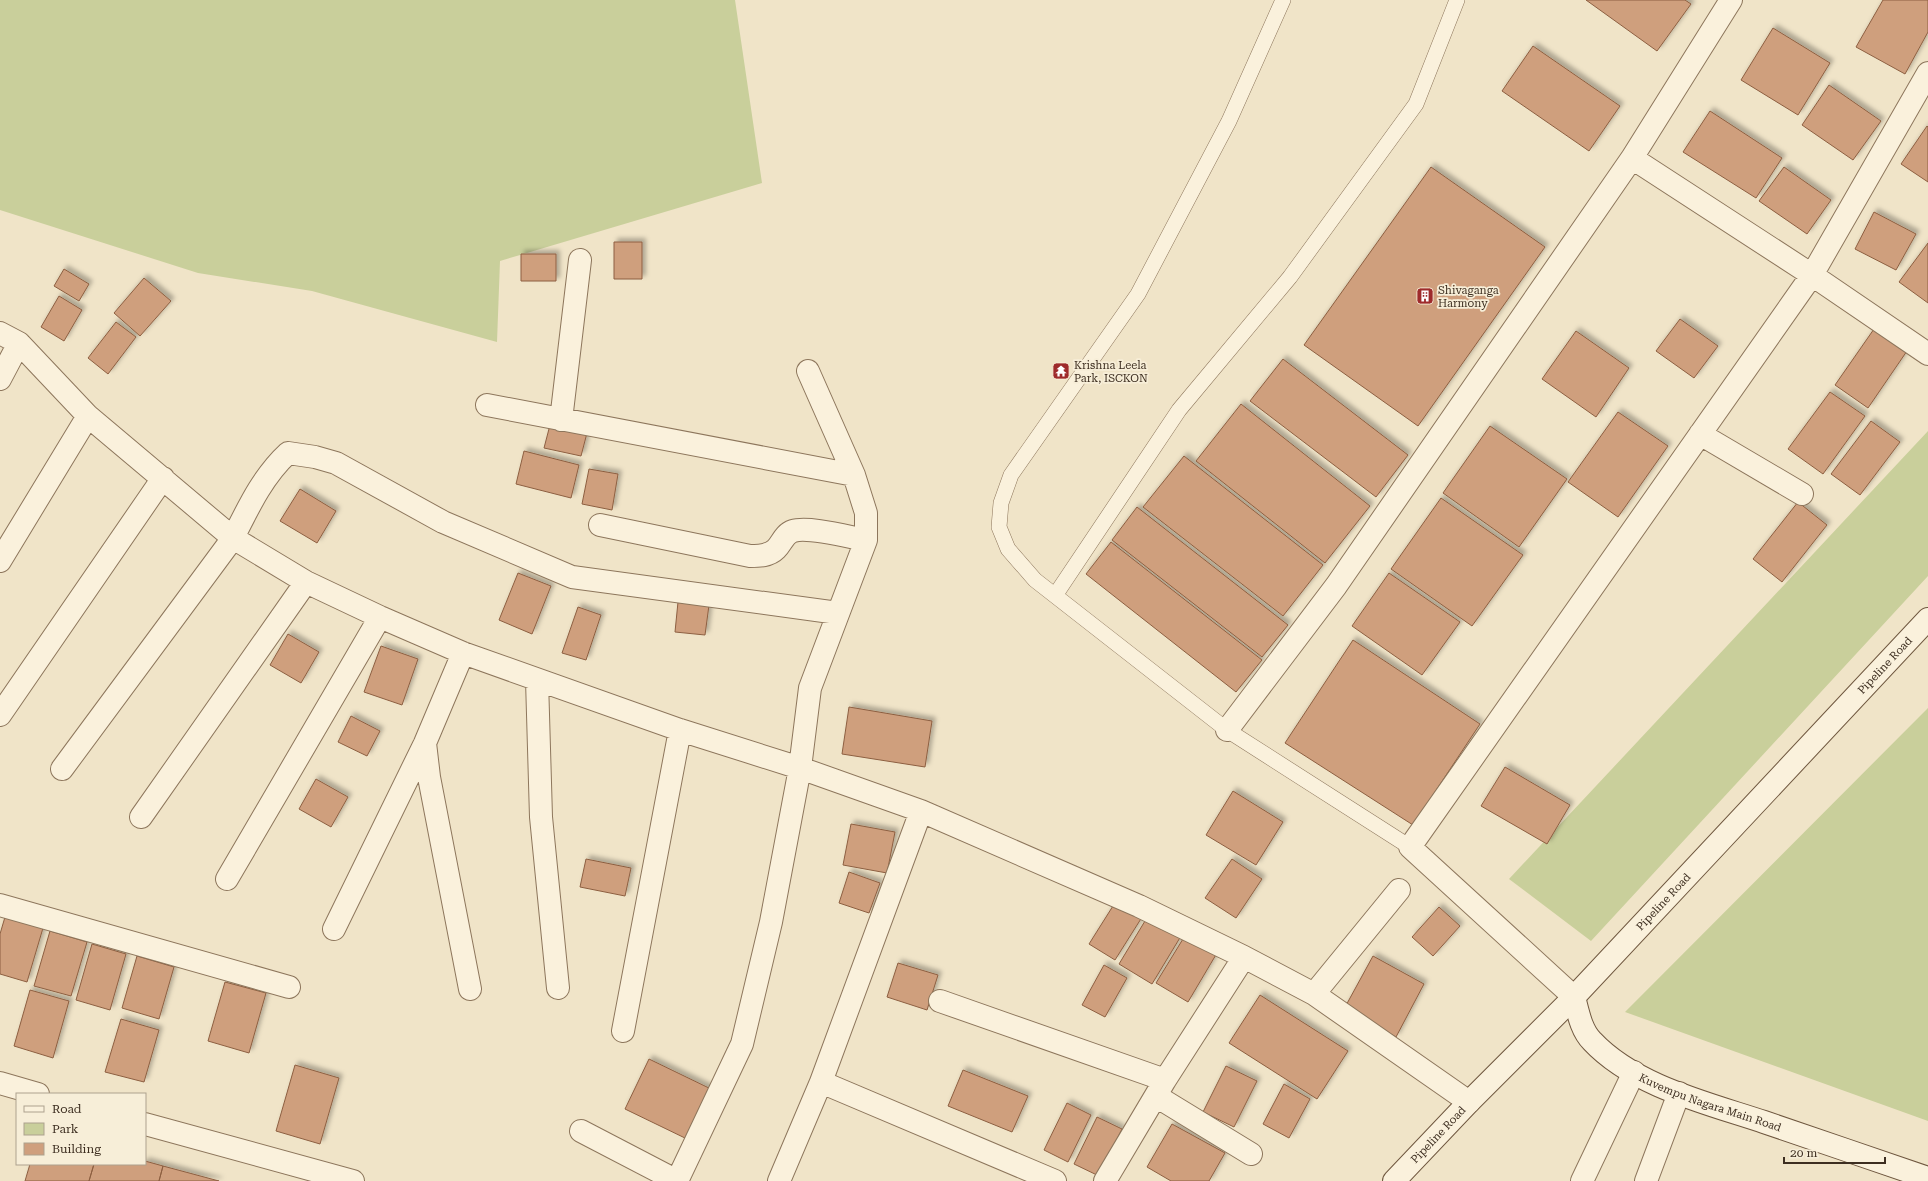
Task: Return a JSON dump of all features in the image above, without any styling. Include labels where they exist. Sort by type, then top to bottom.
[{"type":"street","points":[[1227,730],[1336,586],[1632,158],[1731,0]]},
{"type":"street","points":[[1574,997],[1410,847],[1812,275],[1928,73]]},
{"type":"street","points":[[1632,158],[1812,275],[1928,354]]},
{"type":"street","points":[[561,420],[580,260]]},
{"type":"street","points":[[0,380],[9,338]]},
{"type":"street","points":[[9,338],[88,416],[233,538],[306,582],[380,617],[463,653],[680,730],[800,768],[921,811],[1140,906],[1244,957],[1314,994],[1469,1102]]},
{"type":"street","points":[[581,1131],[677,1181],[742,1044],[771,922],[800,768],[810,688],[866,540],[866,513],[854,475],[808,371]]},
{"type":"street","points":[[487,405],[854,475]]},
{"type":"street","points":[[0,561],[88,416]]},
{"type":"street","points":[[1700,434],[1802,494]]},
{"type":"street","points":[[62,769],[233,538],[254,498],[278,462],[288,453],[315,457],[336,463],[443,522],[572,577],[838,613]]},
{"type":"street","points":[[0,715],[163,478]]},
{"type":"street","points":[[600,525],[750,556],[767,555],[776,549],[783,538],[792,531],[805,529],[866,540]]},
{"type":"street","points":[[141,817],[306,582]]},
{"type":"street","points":[[227,879],[380,617]]},
{"type":"street","name":"Pipeline Road","points":[[1394,1181],[1469,1102],[1574,997],[1928,620]]},
{"type":"street","points":[[334,929],[425,743],[463,653]]},
{"type":"street","points":[[536,680],[541,817],[558,988]]},
{"type":"street","points":[[623,1031],[680,730]]},
{"type":"street","points":[[425,743],[429,777],[470,990]]},
{"type":"street","points":[[779,1181],[821,1082],[921,811]]},
{"type":"street","points":[[1314,994],[1399,890]]},
{"type":"street","points":[[0,905],[289,987]]},
{"type":"street","points":[[1105,1181],[1161,1088],[1244,957]]},
{"type":"street","name":"Kuvempu Nagara Main Road","points":[[1574,997],[1582,1025],[1591,1040],[1604,1053],[1634,1072],[1679,1093],[1928,1178]]},
{"type":"street","points":[[940,1001],[1161,1088],[1251,1154]]},
{"type":"street","points":[[1582,1181],[1634,1072]]},
{"type":"street","points":[[821,1082],[1055,1181]]},
{"type":"street","points":[[0,1083],[35,1093]]},
{"type":"street","points":[[1646,1181],[1679,1093]]},
{"type":"street","points":[[146,1124],[353,1181]]},
{"type":"lane","points":[[1284,0],[1229,121],[1138,294],[1011,475],[1001,503],[999,527],[1008,549],[1035,580],[1056,594],[1227,730],[1410,847]]},
{"type":"lane","points":[[1056,594],[1180,410],[1290,277],[1416,104],[1456,0]]},
{"type":"green space","points":[[0,0],[735,0],[762,183],[500,261],[497,342],[312,291],[198,273],[0,210]]},
{"type":"green space","points":[[1928,431],[1928,576],[1591,941],[1509,879]]},
{"type":"green space","points":[[1928,708],[1928,1121],[1625,1012]]},
{"type":"building","points":[[1586,0],[1685,0],[1691,4],[1657,51]]},
{"type":"building","points":[[1883,0],[1928,0],[1928,32],[1905,74],[1856,47]]},
{"type":"building","points":[[1773,28],[1830,63],[1798,115],[1741,80]]},
{"type":"building","points":[[1533,46],[1620,106],[1589,151],[1502,91]]},
{"type":"building","points":[[1829,85],[1881,121],[1853,160],[1802,125]]},
{"type":"building","points":[[1710,111],[1782,158],[1756,198],[1683,152]]},
{"type":"building","points":[[1927,126],[1928,127],[1928,182],[1901,164]]},
{"type":"building","name":"Shivaganga Harmony","points":[[1431,167],[1545,247],[1418,426],[1304,345]]},
{"type":"building","points":[[1784,167],[1831,200],[1807,234],[1759,201]]},
{"type":"building","points":[[1874,212],[1916,234],[1896,270],[1855,249]]},
{"type":"building","points":[[614,242],[642,242],[642,279],[614,279]]},
{"type":"building","points":[[1928,243],[1928,303],[1899,282]]},
{"type":"building","points":[[521,254],[556,254],[556,281],[521,281]]},
{"type":"building","points":[[64,269],[89,284],[79,301],[54,286]]},
{"type":"building","points":[[144,278],[171,301],[140,336],[114,313]]},
{"type":"building","points":[[59,296],[82,310],[64,341],[41,327]]},
{"type":"building","points":[[1680,319],[1718,346],[1694,378],[1656,351]]},
{"type":"building","points":[[116,322],[136,337],[108,374],[88,358]]},
{"type":"building","points":[[1874,329],[1907,351],[1868,408],[1835,385]]},
{"type":"building","points":[[1576,331],[1629,368],[1596,417],[1542,379]]},
{"type":"building","points":[[1283,359],[1408,455],[1376,497],[1250,401]]},
{"type":"building","points":[[1830,392],[1865,416],[1823,474],[1788,449]]},
{"type":"building","points":[[1241,404],[1370,506],[1325,563],[1196,461]]},
{"type":"building","points":[[1618,412],[1668,446],[1618,517],[1568,482]]},
{"type":"building","points":[[1871,421],[1900,442],[1860,495],[1831,474]]},
{"type":"building","points":[[550,425],[587,433],[581,456],[544,448]]},
{"type":"building","points":[[1490,426],[1567,479],[1519,547],[1443,493]]},
{"type":"building","points":[[524,451],[579,465],[571,498],[516,484]]},
{"type":"building","points":[[1184,456],[1323,565],[1283,616],[1143,507]]},
{"type":"building","points":[[589,469],[618,474],[612,510],[582,504]]},
{"type":"building","points":[[300,489],[336,511],[317,543],[280,521]]},
{"type":"building","points":[[1441,498],[1523,555],[1472,626],[1391,569]]},
{"type":"building","points":[[1798,502],[1827,525],[1782,582],[1753,559]]},
{"type":"building","points":[[1137,507],[1288,625],[1262,657],[1112,540]]},
{"type":"building","points":[[1111,542],[1262,660],[1236,692],[1086,574]]},
{"type":"building","points":[[518,573],[551,586],[532,634],[499,620]]},
{"type":"building","points":[[1389,573],[1460,622],[1422,675],[1352,626]]},
{"type":"building","points":[[678,602],[709,605],[705,635],[675,632]]},
{"type":"building","points":[[578,607],[601,615],[586,660],[562,653]]},
{"type":"building","points":[[288,634],[319,652],[301,683],[270,665]]},
{"type":"building","points":[[1353,640],[1480,724],[1413,825],[1285,743]]},
{"type":"building","points":[[381,646],[418,659],[402,705],[364,692]]},
{"type":"building","points":[[849,707],[932,721],[925,767],[842,754]]},
{"type":"building","points":[[351,716],[380,731],[367,756],[338,742]]},
{"type":"building","points":[[1505,767],[1570,805],[1547,844],[1481,806]]},
{"type":"building","points":[[316,779],[348,797],[331,827],[299,809]]},
{"type":"building","points":[[1233,791],[1283,822],[1256,865],[1206,835]]},
{"type":"building","points":[[851,824],[895,832],[887,873],[843,865]]},
{"type":"building","points":[[586,859],[631,868],[625,896],[580,887]]},
{"type":"building","points":[[1232,859],[1262,879],[1236,918],[1205,898]]},
{"type":"building","points":[[849,872],[880,883],[869,913],[839,903]]},
{"type":"building","points":[[1118,898],[1144,914],[1115,960],[1089,944]]},
{"type":"building","points":[[1439,907],[1460,926],[1433,956],[1412,937]]},
{"type":"building","points":[[1148,916],[1181,936],[1152,984],[1119,964]]},
{"type":"building","points":[[5,917],[43,928],[27,982],[0,974],[0,934]]},
{"type":"building","points":[[50,931],[87,942],[71,996],[34,986]]},
{"type":"building","points":[[1186,934],[1217,953],[1188,1002],[1156,983]]},
{"type":"building","points":[[92,944],[126,954],[110,1010],[76,1000]]},
{"type":"building","points":[[137,956],[174,967],[159,1019],[122,1008]]},
{"type":"building","points":[[1373,956],[1424,984],[1396,1037],[1344,1009]]},
{"type":"building","points":[[898,963],[938,975],[927,1010],[887,997]]},
{"type":"building","points":[[1104,965],[1127,978],[1105,1017],[1082,1005]]},
{"type":"building","points":[[225,982],[266,993],[249,1053],[208,1041]]},
{"type":"building","points":[[30,990],[69,1001],[53,1058],[14,1046]]},
{"type":"building","points":[[1260,995],[1348,1051],[1317,1099],[1229,1043]]},
{"type":"building","points":[[121,1019],[159,1030],[144,1082],[105,1072]]},
{"type":"building","points":[[649,1059],[711,1089],[687,1139],[625,1109]]},
{"type":"building","points":[[295,1065],[339,1078],[320,1144],[276,1131]]},
{"type":"building","points":[[1226,1066],[1257,1081],[1234,1127],[1203,1112]]},
{"type":"building","points":[[963,1070],[1028,1096],[1012,1132],[948,1106]]},
{"type":"building","points":[[1284,1084],[1310,1099],[1289,1138],[1263,1124]]},
{"type":"building","points":[[1067,1103],[1091,1115],[1068,1162],[1044,1150]]},
{"type":"building","points":[[1097,1117],[1122,1129],[1099,1176],[1074,1164]]},
{"type":"building","points":[[1172,1124],[1225,1153],[1209,1181],[1171,1181],[1147,1167]]},
{"type":"building","points":[[146,1161],[163,1166],[159,1181],[89,1181],[94,1165],[146,1165]]},
{"type":"building","points":[[30,1165],[94,1165],[89,1181],[25,1181]]},
{"type":"building","points":[[163,1166],[219,1181],[159,1181]]},
{"type":"place","name":"Shivaganga Harmony","points":[[1425,296]]},
{"type":"place","name":"Krishna Leela Park, ISCKON","points":[[1061,371]]}]
